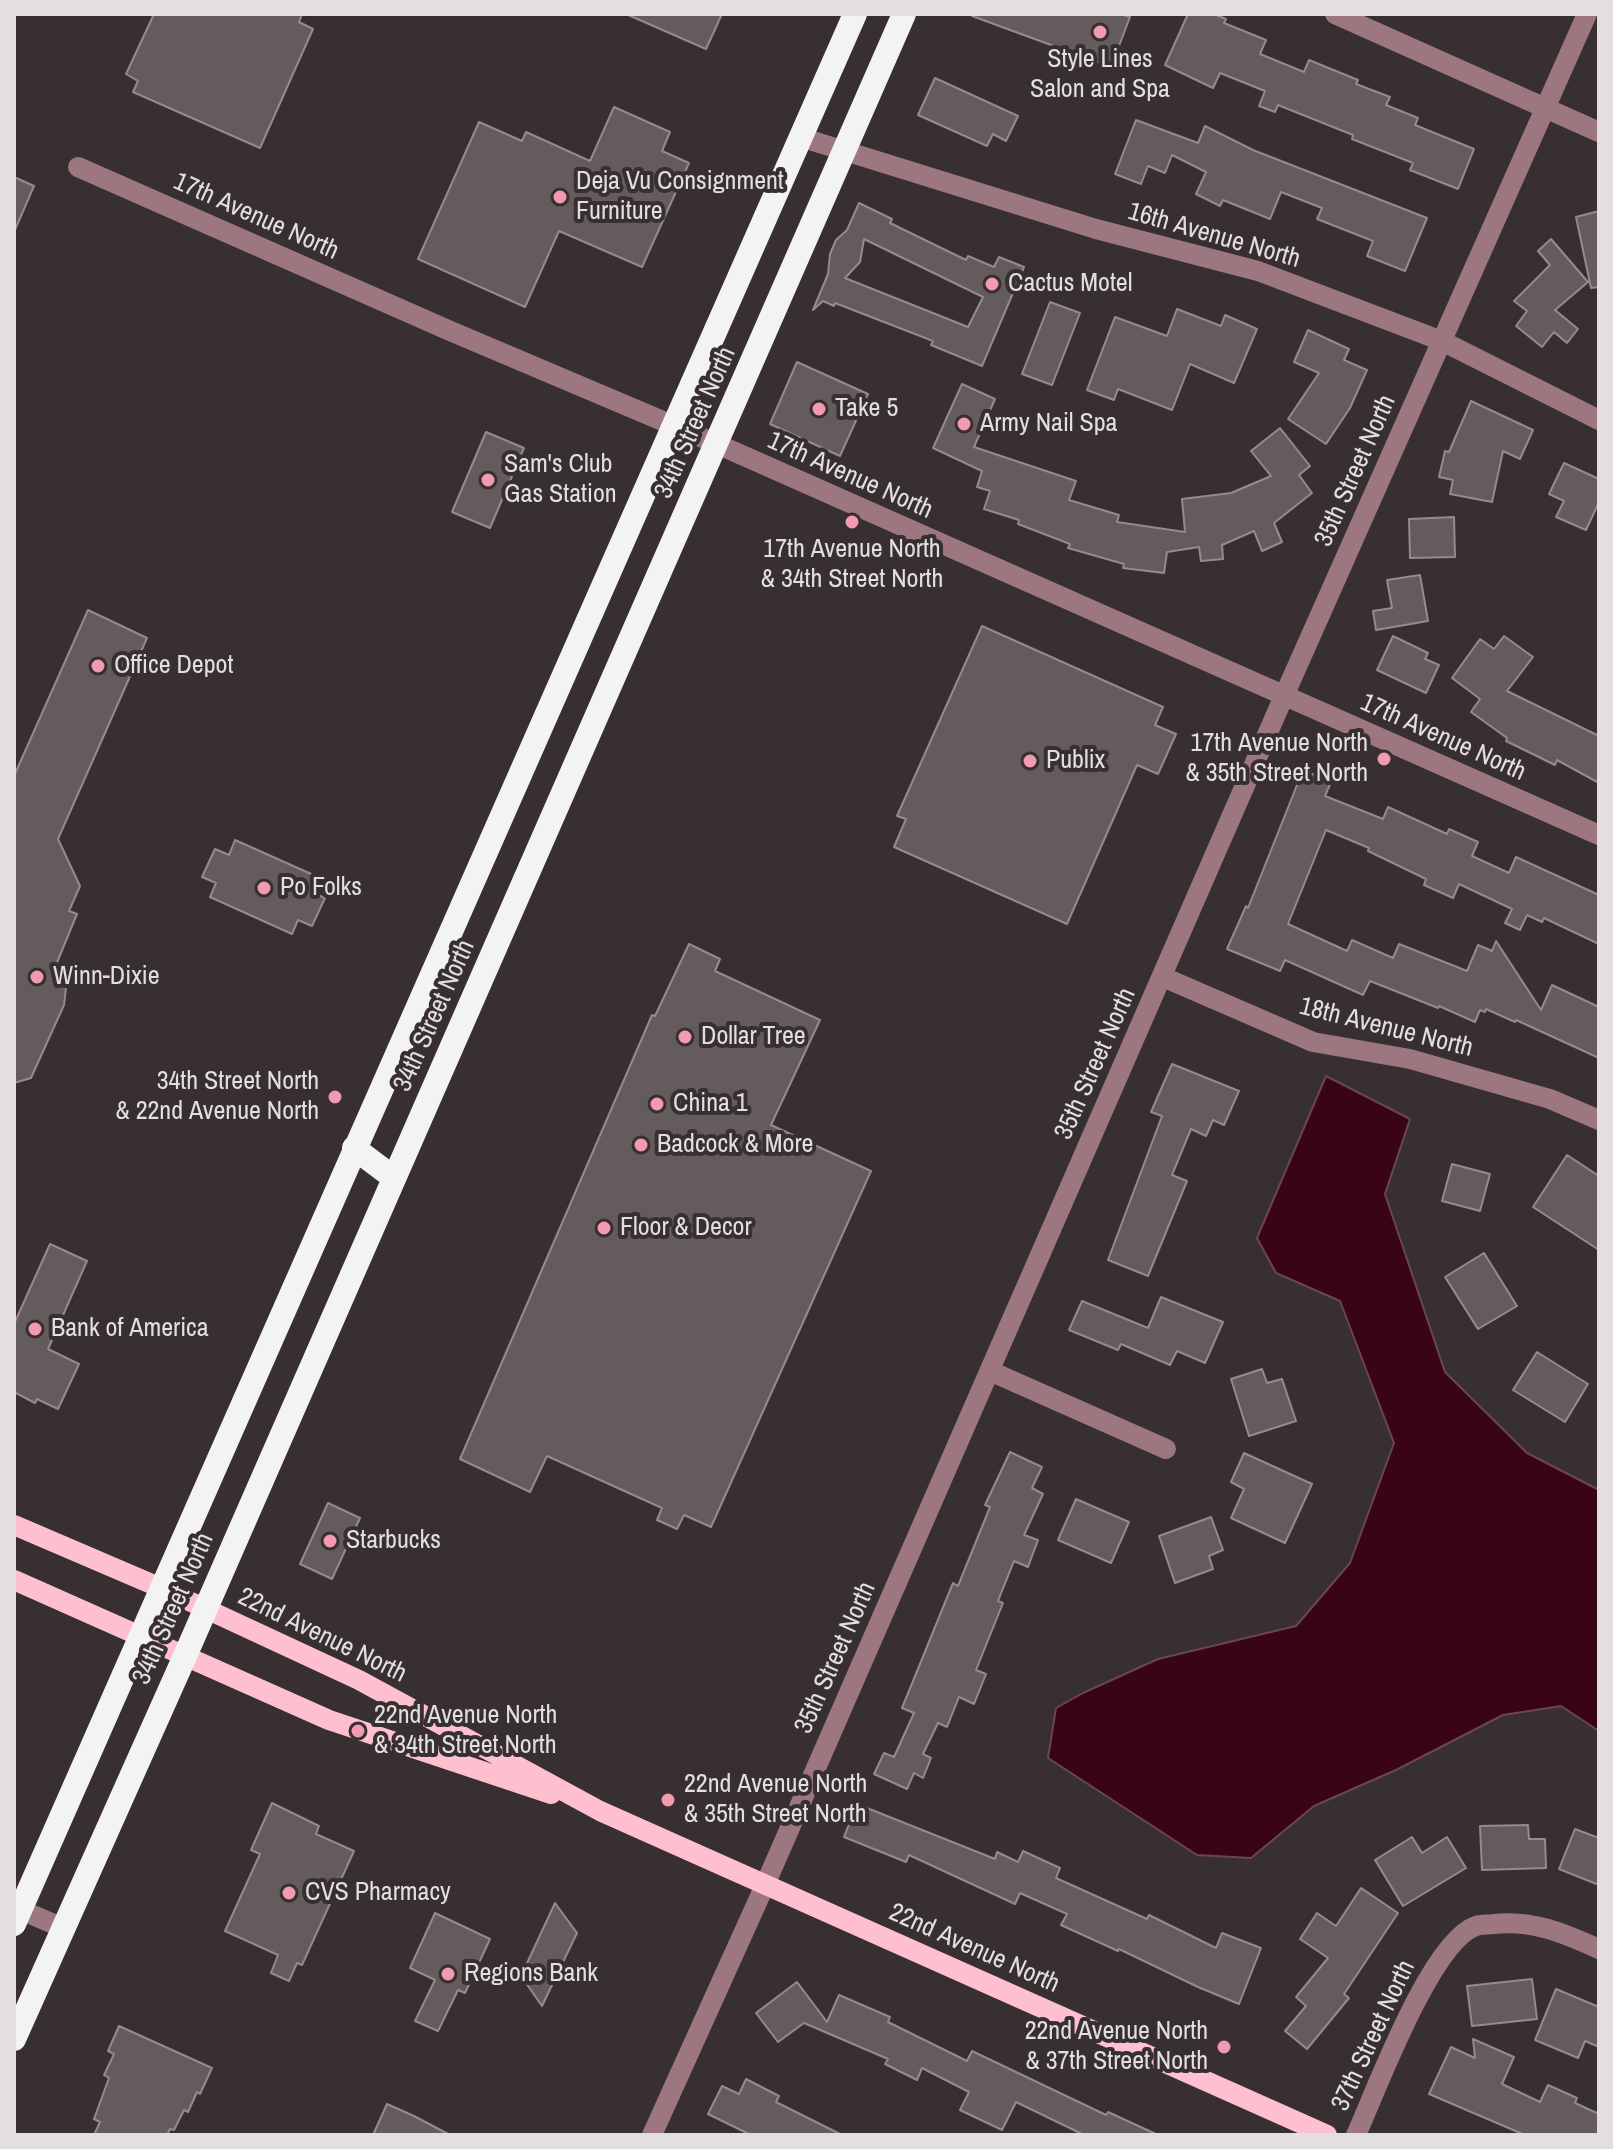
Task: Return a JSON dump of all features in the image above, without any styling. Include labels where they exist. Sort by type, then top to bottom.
[{"type":"highway","name":"34th Street North","points":[[16,1914],[855,14]]},
{"type":"highway","name":"34th Street North","points":[[14,2039],[185,1656],[904,14]]},
{"type":"highway","points":[[354,1148],[394,1178]]},
{"type":"main road","name":"22nd Avenue North","points":[[14,1525],[161,1588],[359,1680],[600,1811],[1327,2135]]},
{"type":"main road","name":"22nd Avenue North","points":[[14,1580],[329,1720],[600,1811]]},
{"type":"street","points":[[1335,14],[1599,132]]},
{"type":"street","name":"35th Street North","points":[[652,2135],[765,1885],[1284,696],[1587,14]]},
{"type":"street","name":"16th Avenue North","points":[[800,137],[1096,229],[1258,271],[1442,341],[1599,420]]},
{"type":"street","name":"17th Avenue North","points":[[78,167],[717,444],[850,506],[1599,835]]},
{"type":"street","name":"18th Avenue North","points":[[1163,977],[1313,1042],[1410,1059],[1550,1099],[1599,1120]]},
{"type":"street","points":[[990,1371],[1166,1449]]},
{"type":"street","points":[[16,1914],[63,1928]]},
{"type":"street","name":"37th Street North","points":[[1356,2135],[1418,1995],[1443,1954],[1474,1926],[1518,1922],[1563,1933],[1599,1949]]},
{"type":"shaded area","points":[[1326,1076],[1410,1119],[1385,1194],[1445,1372],[1527,1453],[1599,1490],[1599,1731],[1561,1706],[1503,1715],[1398,1769],[1314,1806],[1251,1858],[1197,1855],[1048,1758],[1056,1708],[1158,1659],[1296,1626],[1350,1563],[1394,1443],[1340,1301],[1276,1273],[1257,1238]]},
{"type":"building","points":[[154,14],[302,14],[299,22],[313,29],[260,148],[133,92],[138,81],[126,74]]},
{"type":"building","points":[[626,14],[722,14],[706,49]]},
{"type":"building","points":[[972,14],[1121,14],[1130,17],[1111,67]]},
{"type":"building","points":[[1188,14],[1214,14],[1226,19],[1224,23],[1266,40],[1260,54],[1304,72],[1309,60],[1358,80],[1356,84],[1390,97],[1386,105],[1418,118],[1415,125],[1474,149],[1458,189],[1410,170],[1413,163],[1352,139],[1353,135],[1278,105],[1275,112],[1259,106],[1265,91],[1220,73],[1213,88],[1165,65]]},
{"type":"building","points":[[935,78],[1018,116],[1006,141],[993,134],[987,146],[918,115]]},
{"type":"building","name":"Deja Vu Consignment Furniture","points":[[614,107],[670,132],[662,151],[689,163],[642,267],[559,231],[525,307],[418,259],[479,122],[522,141],[526,132],[590,161]]},
{"type":"building","points":[[1136,120],[1198,143],[1205,126],[1253,150],[1427,218],[1405,271],[1367,256],[1373,241],[1317,219],[1322,208],[1281,192],[1270,219],[1223,200],[1220,206],[1196,194],[1206,172],[1172,155],[1165,173],[1148,166],[1141,184],[1115,174]]},
{"type":"building","points":[[14,177],[34,186],[14,232]]},
{"type":"building","name":"Cactus Motel","points":[[859,203],[892,219],[890,223],[966,260],[968,256],[994,267],[999,257],[1024,267],[982,366],[931,345],[933,341],[835,303],[834,306],[823,301],[813,310],[828,274],[830,254],[836,240],[847,230]],"holes":[[[864,239],[983,297],[968,327],[845,278],[860,262]]]},
{"type":"building","points":[[1599,211],[1599,287],[1591,288],[1576,217]]},
{"type":"building","points":[[1551,239],[1588,282],[1555,310],[1578,329],[1567,343],[1554,332],[1542,347],[1516,326],[1527,311],[1514,301],[1550,265],[1538,251]]},
{"type":"building","points":[[1050,302],[1080,313],[1052,385],[1022,374]]},
{"type":"building","points":[[1177,309],[1221,326],[1225,315],[1257,329],[1234,383],[1190,364],[1172,410],[1118,389],[1114,400],[1087,390],[1115,317],[1167,336]]},
{"type":"building","points":[[1308,330],[1349,349],[1344,360],[1367,370],[1350,408],[1326,444],[1288,419],[1319,373],[1294,362]]},
{"type":"building","name":"Take 5","points":[[797,362],[868,394],[840,456],[770,424]]},
{"type":"building","points":[[962,384],[995,399],[974,447],[1076,481],[1069,500],[1119,515],[1117,522],[1185,532],[1182,499],[1231,493],[1271,476],[1251,451],[1280,428],[1310,466],[1299,475],[1312,493],[1274,523],[1282,542],[1262,551],[1254,531],[1222,545],[1223,559],[1201,561],[1199,547],[1167,552],[1164,573],[1123,568],[1124,564],[1068,548],[1070,544],[1018,524],[1019,520],[984,509],[990,491],[977,487],[982,471],[933,448]]},
{"type":"building","points":[[1471,401],[1533,430],[1520,459],[1503,451],[1492,502],[1450,494],[1453,480],[1439,477],[1445,451],[1449,452]]},
{"type":"building","name":"Sam's Club Gas Station","points":[[486,432],[524,448],[490,528],[452,512]]},
{"type":"building","points":[[1564,463],[1599,479],[1599,502],[1586,530],[1556,517],[1564,501],[1549,494]]},
{"type":"building","points":[[1454,517],[1455,557],[1410,558],[1409,519]]},
{"type":"building","points":[[1420,575],[1428,621],[1376,630],[1373,611],[1392,608],[1387,580]]},
{"type":"building","points":[[88,610],[147,638],[58,839],[80,886],[69,911],[77,914],[56,965],[66,988],[64,1005],[31,1078],[14,1083],[14,776]]},
{"type":"building","name":"Publix","points":[[982,626],[1163,707],[1155,725],[1176,734],[1158,774],[1137,765],[1067,924],[894,847],[906,819],[897,816]]},
{"type":"building","points":[[1393,636],[1428,653],[1425,659],[1439,665],[1426,693],[1377,670]]},
{"type":"building","points":[[1504,636],[1533,657],[1507,691],[1599,736],[1599,783],[1557,760],[1555,765],[1506,741],[1507,738],[1471,712],[1480,699],[1452,678],[1480,639],[1494,649]]},
{"type":"building","points":[[1303,770],[1331,782],[1325,796],[1383,819],[1388,807],[1447,834],[1449,829],[1478,842],[1472,856],[1509,873],[1516,857],[1599,895],[1599,944],[1544,918],[1542,922],[1527,915],[1520,930],[1505,923],[1512,909],[1459,884],[1453,898],[1424,885],[1426,879],[1368,851],[1369,848],[1326,830],[1288,924],[1347,951],[1352,940],[1393,958],[1399,944],[1467,971],[1478,945],[1492,951],[1496,941],[1541,1010],[1552,985],[1599,1007],[1599,1058],[1486,1009],[1485,1012],[1480,1010],[1475,1022],[1370,981],[1363,995],[1285,960],[1280,971],[1227,949],[1246,906],[1248,908]]},
{"type":"building","name":"Po Folks","points":[[235,840],[318,877],[311,892],[325,898],[312,926],[298,920],[292,934],[210,897],[216,883],[202,877],[215,849],[229,855]]},
{"type":"building","points":[[689,944],[720,959],[715,971],[820,1020],[771,1125],[871,1171],[711,1527],[684,1515],[677,1529],[657,1520],[662,1508],[547,1456],[530,1492],[460,1459],[652,1015],[655,1016]]},
{"type":"building","points":[[1172,1064],[1239,1091],[1224,1125],[1213,1120],[1206,1136],[1191,1129],[1172,1175],[1187,1181],[1148,1276],[1108,1260],[1162,1116],[1151,1112]]},
{"type":"building","points":[[1567,1155],[1599,1176],[1599,1250],[1533,1207]]},
{"type":"building","points":[[1452,1164],[1490,1174],[1480,1211],[1442,1201]]},
{"type":"building","name":"Bank of America","points":[[50,1244],[87,1261],[48,1349],[79,1364],[58,1409],[37,1399],[35,1403],[14,1392],[14,1324]]},
{"type":"building","points":[[1484,1253],[1517,1306],[1478,1329],[1445,1277]]},
{"type":"building","points":[[1161,1297],[1223,1322],[1205,1363],[1177,1351],[1170,1365],[1121,1344],[1118,1350],[1069,1330],[1082,1301],[1148,1328]]},
{"type":"building","points":[[1537,1352],[1588,1384],[1565,1422],[1513,1390]]},
{"type":"building","points":[[1262,1369],[1267,1383],[1282,1379],[1296,1421],[1249,1436],[1231,1379]]},
{"type":"building","points":[[1010,1452],[1042,1467],[1032,1488],[1043,1494],[1024,1535],[1038,1540],[1028,1567],[1014,1561],[998,1601],[1003,1603],[976,1670],[986,1674],[974,1704],[959,1697],[947,1727],[938,1723],[923,1754],[931,1758],[923,1778],[914,1773],[907,1789],[874,1774],[884,1753],[894,1757],[914,1713],[902,1708],[953,1583],[958,1586],[990,1507],[985,1505]]},
{"type":"building","points":[[1244,1453],[1312,1484],[1285,1543],[1231,1518],[1244,1489],[1231,1482]]},
{"type":"building","points":[[1076,1499],[1129,1522],[1111,1563],[1058,1540]]},
{"type":"building","name":"Starbucks","points":[[328,1503],[360,1518],[332,1579],[300,1564]]},
{"type":"building","points":[[1211,1517],[1223,1550],[1209,1556],[1213,1569],[1175,1583],[1159,1536]]},
{"type":"building","name":"CVS Pharmacy","points":[[272,1803],[319,1826],[316,1834],[354,1851],[302,1965],[297,1963],[289,1981],[271,1973],[278,1955],[225,1931],[260,1854],[251,1850]]},
{"type":"building","points":[[857,1804],[995,1859],[997,1852],[1018,1862],[1023,1851],[1060,1868],[1056,1878],[1147,1919],[1149,1915],[1216,1948],[1222,1933],[1261,1948],[1239,2004],[1061,1925],[1067,1914],[1020,1893],[1015,1904],[909,1855],[906,1862],[844,1837]]},
{"type":"building","points":[[1528,1825],[1529,1839],[1545,1839],[1546,1868],[1482,1870],[1480,1826]]},
{"type":"building","points":[[1575,1829],[1599,1838],[1599,1885],[1559,1869]]},
{"type":"building","points":[[1412,1837],[1422,1853],[1447,1837],[1466,1868],[1403,1906],[1375,1860]]},
{"type":"building","points":[[1361,1888],[1398,1913],[1344,1994],[1349,1998],[1307,2049],[1285,2031],[1306,2006],[1296,1997],[1328,1958],[1300,1939],[1317,1913],[1336,1926]]},
{"type":"building","points":[[555,1903],[577,1933],[542,2006],[521,1976]]},
{"type":"building","name":"Regions Bank","points":[[435,1913],[490,1939],[465,1993],[458,1990],[438,2031],[415,2021],[435,1980],[410,1968]]},
{"type":"building","points":[[1532,1979],[1537,2019],[1472,2026],[1467,1986]]},
{"type":"building","points":[[797,1982],[827,2022],[839,1995],[890,2017],[888,2022],[967,2061],[972,2051],[1106,2115],[1108,2112],[1158,2135],[1084,2135],[1016,2102],[1002,2130],[960,2110],[969,2092],[922,2068],[917,2080],[885,2064],[888,2059],[804,2023],[778,2042],[756,2013]]},
{"type":"building","points":[[1556,1989],[1599,2007],[1599,2047],[1585,2041],[1578,2058],[1535,2040]]},
{"type":"building","points":[[119,2026],[212,2068],[188,2112],[184,2110],[174,2130],[170,2129],[167,2135],[94,2135],[100,2122],[94,2119],[109,2078],[104,2075],[114,2054],[108,2051]]},
{"type":"building","points":[[1473,2039],[1514,2057],[1502,2084],[1540,2102],[1548,2085],[1577,2098],[1575,2103],[1599,2114],[1599,2135],[1525,2135],[1429,2094],[1451,2047],[1475,2058]]},
{"type":"building","points":[[746,2079],[779,2096],[776,2102],[842,2135],[751,2135],[708,2114],[722,2086],[739,2094]]},
{"type":"building","points":[[387,2104],[414,2116],[450,2135],[373,2135]]},
{"type":"place","name":"Style Lines Salon and Spa","points":[[1100,32]]},
{"type":"place","name":"Deja Vu Consignment Furniture","points":[[560,197]]},
{"type":"place","name":"Cactus Motel","points":[[992,284]]},
{"type":"place","name":"Take 5","points":[[819,409]]},
{"type":"place","name":"Army Nail Spa","points":[[964,424]]},
{"type":"place","name":"Sam's Club Gas Station","points":[[488,480]]},
{"type":"place","name":"17th Avenue North & 34th Street North","points":[[852,522]]},
{"type":"place","name":"Office Depot","points":[[98,666]]},
{"type":"place","name":"17th Avenue North & 35th Street North","points":[[1384,759]]},
{"type":"place","name":"Publix","points":[[1030,761]]},
{"type":"place","name":"Po Folks","points":[[264,888]]},
{"type":"place","name":"Winn-Dixie","points":[[37,977]]},
{"type":"place","name":"Dollar Tree","points":[[685,1037]]},
{"type":"place","name":"34th Street North & 22nd Avenue North","points":[[335,1097]]},
{"type":"place","name":"China 1","points":[[657,1104]]},
{"type":"place","name":"Badcock & More","points":[[641,1145]]},
{"type":"place","name":"Floor & Decor","points":[[604,1228]]},
{"type":"place","name":"Bank of America","points":[[35,1329]]},
{"type":"place","name":"Starbucks","points":[[330,1541]]},
{"type":"place","name":"22nd Avenue North & 34th Street North","points":[[358,1731]]},
{"type":"place","name":"22nd Avenue North & 35th Street North","points":[[668,1800]]},
{"type":"place","name":"CVS Pharmacy","points":[[289,1893]]},
{"type":"place","name":"Regions Bank","points":[[448,1974]]},
{"type":"place","name":"22nd Avenue North & 37th Street North","points":[[1224,2047]]}]
